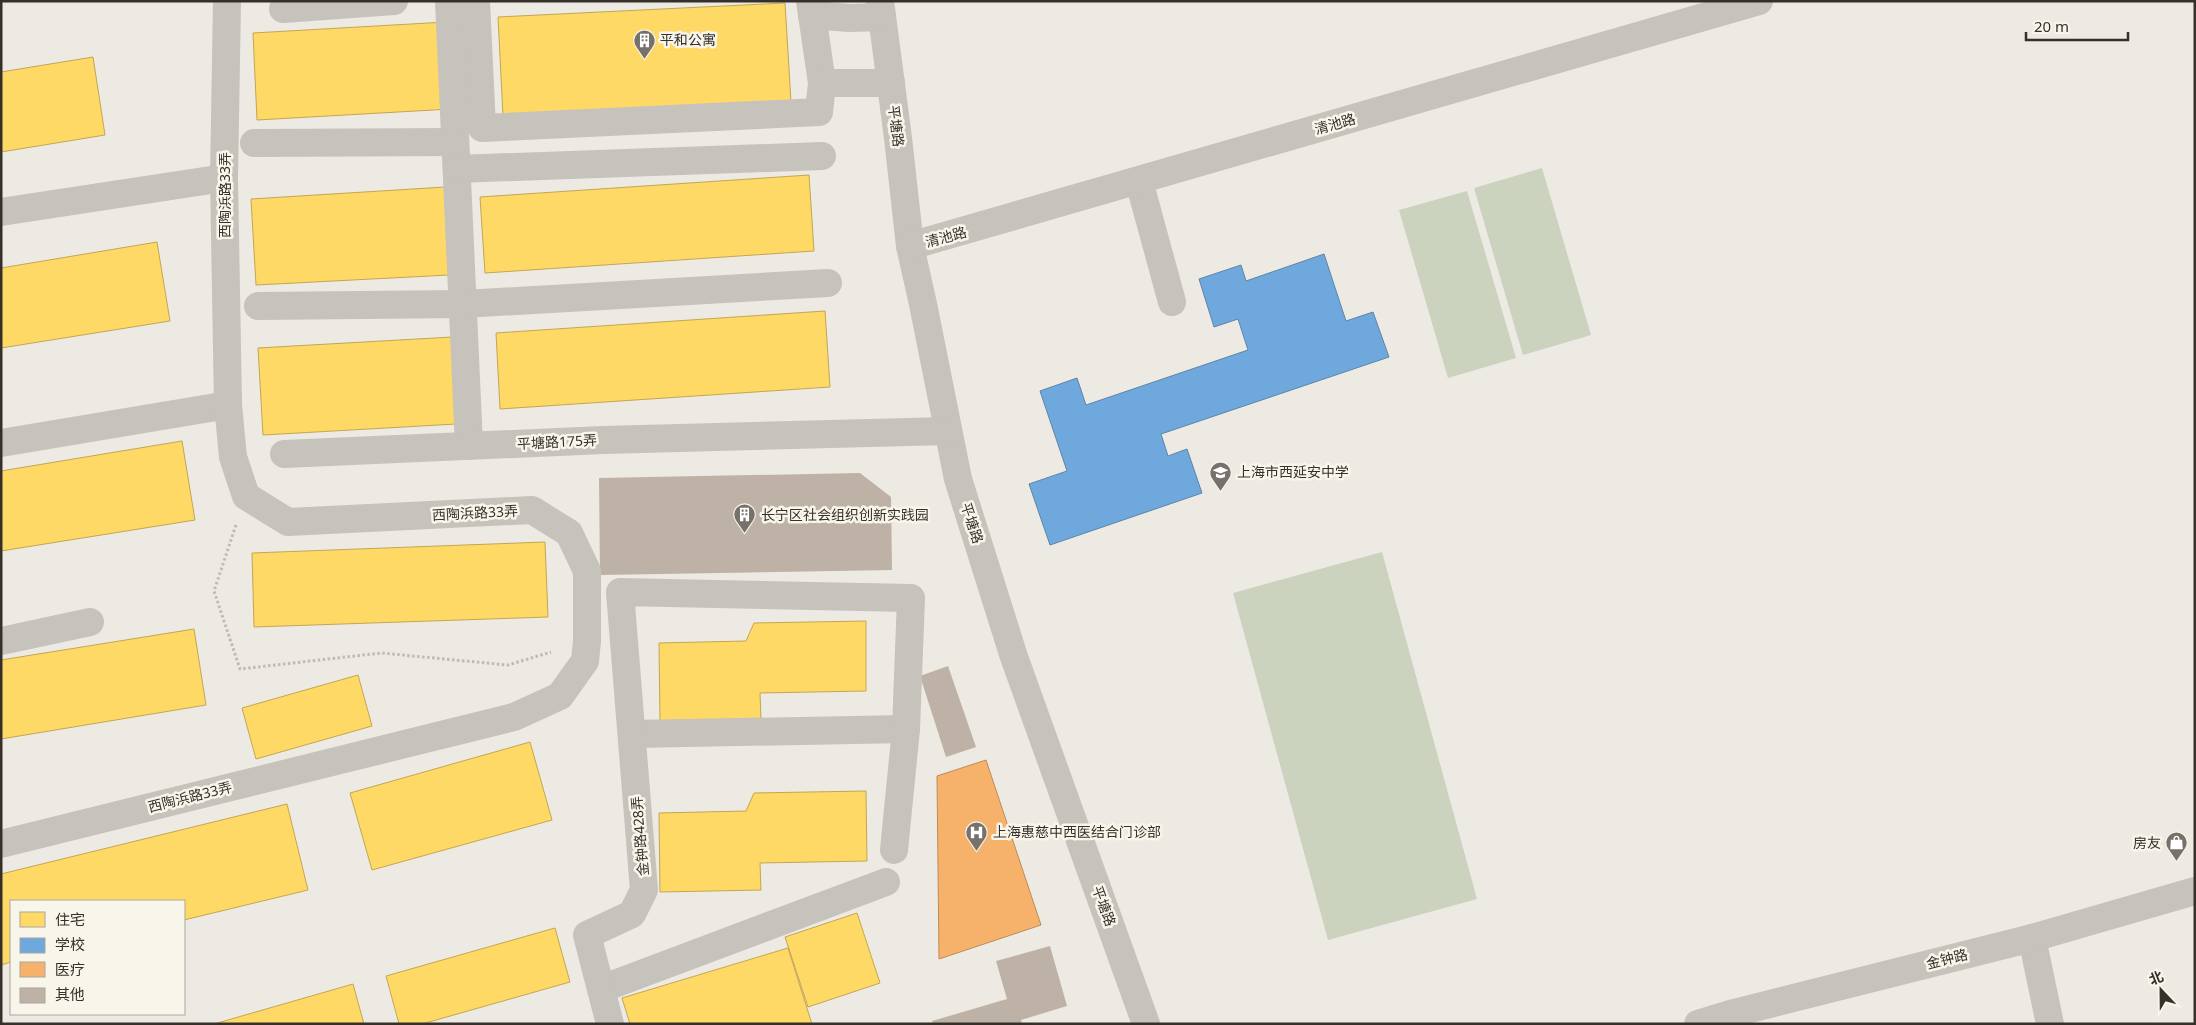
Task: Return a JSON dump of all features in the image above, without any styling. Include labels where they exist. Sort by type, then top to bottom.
[{"type":"street","name":"西陶浜路33弄","points":[[1,844],[514,716],[560,696],[585,661],[587,641],[587,571],[568,533],[532,510],[288,522],[246,496],[233,457],[228,405],[224,178],[227,1]]},
{"type":"street","points":[[283,9],[394,1]]},
{"type":"street","points":[[449,1],[470,446]]},
{"type":"street","points":[[476,1],[482,128],[819,112],[822,84],[811,8],[849,18],[881,9]]},
{"type":"street","name":"清池路","points":[[910,246],[1759,1]]},
{"type":"street","name":"平塘路","points":[[881,9],[910,246],[924,304],[958,479],[1014,657],[1146,1024]]},
{"type":"street","points":[[822,84],[890,83]]},
{"type":"street","points":[[254,143],[456,156],[822,156]]},
{"type":"street","points":[[1,212],[224,178]]},
{"type":"street","points":[[1139,181],[1172,302]]},
{"type":"street","points":[[258,306],[463,304],[828,283]]},
{"type":"street","points":[[1,443],[228,405]]},
{"type":"street","name":"平塘路175弄","points":[[284,454],[602,440],[948,431]]},
{"type":"street","points":[[894,850],[906,729],[912,598],[620,592],[632,734],[906,729]]},
{"type":"street","points":[[1,641],[90,622]]},
{"type":"street","name":"金钟路428弄","points":[[610,1024],[587,935],[632,914],[644,890],[632,734]]},
{"type":"street","points":[[601,989],[886,882]]},
{"type":"street","name":"金钟路","points":[[1698,1024],[1734,1013],[2032,938],[2195,891]]},
{"type":"street","points":[[2032,938],[2050,1024]]},
{"type":"path","points":[[246,496],[214,591],[240,669],[381,653],[508,665],[587,641]]},
{"type":"green space","points":[[1542,168],[1591,335],[1523,355],[1474,188]]},
{"type":"green space","points":[[1467,191],[1516,358],[1448,378],[1399,210]]},
{"type":"green space","points":[[1382,552],[1477,899],[1328,940],[1233,593]]},
{"type":"building: 住宅","name":"平和公寓","points":[[785,3],[791,102],[503,116],[498,17]]},
{"type":"building: 住宅","points":[[446,22],[451,109],[257,120],[253,33]]},
{"type":"building: 住宅","points":[[93,57],[105,135],[1,152],[1,72]]},
{"type":"building: 住宅","points":[[809,175],[814,251],[485,273],[480,197]]},
{"type":"building: 住宅","points":[[445,187],[449,275],[256,285],[251,199]]},
{"type":"building: 住宅","points":[[157,242],[170,321],[1,348],[1,268]]},
{"type":"building: 住宅","points":[[825,311],[830,387],[500,409],[496,333]]},
{"type":"building: 住宅","points":[[452,337],[456,424],[263,435],[258,348]]},
{"type":"building: 住宅","points":[[182,441],[195,520],[1,551],[1,471]]},
{"type":"building: 住宅","points":[[545,542],[548,617],[254,627],[252,553]]},
{"type":"building: 住宅","points":[[866,621],[866,691],[760,693],[761,720],[660,722],[659,643],[746,641],[754,623]]},
{"type":"building: 住宅","points":[[194,629],[206,705],[1,739],[1,660]]},
{"type":"building: 住宅","points":[[358,675],[372,726],[256,759],[242,708]]},
{"type":"building: 住宅","points":[[530,742],[552,820],[372,870],[350,793]]},
{"type":"building: 住宅","points":[[866,791],[867,861],[760,863],[761,890],[660,892],[659,813],[746,811],[754,793]]},
{"type":"building: 住宅","points":[[287,804],[308,890],[185,920],[185,900],[10,900],[10,962],[1,965],[1,874]]},
{"type":"building: 住宅","points":[[857,913],[880,983],[808,1007],[785,937]]},
{"type":"building: 住宅","points":[[555,928],[570,982],[422,1024],[399,1024],[386,976]]},
{"type":"building: 住宅","points":[[788,948],[812,1024],[630,1024],[622,998]]},
{"type":"building: 住宅","points":[[353,984],[364,1024],[214,1024]]},
{"type":"building: 学校","points":[[1324,254],[1346,321],[1373,312],[1389,357],[1161,434],[1168,456],[1187,449],[1202,493],[1050,545],[1029,484],[1067,471],[1040,391],[1077,378],[1086,405],[1248,350],[1238,319],[1214,327],[1199,279],[1241,265],[1246,281]]},
{"type":"building: 医疗","name":"上海惠慈中西医结合门诊部","points":[[986,760],[1041,925],[939,959],[937,776]]},
{"type":"building: 其他","name":"长宁区社会组织创新实践园","points":[[860,473],[891,497],[892,570],[600,575],[599,478]]},
{"type":"building: 其他","points":[[948,666],[976,747],[946,757],[920,676]]},
{"type":"building: 其他","points":[[1050,946],[1067,1006],[1021,1020],[1022,1024],[933,1024],[932,1021],[1007,999],[996,961]]},
{"type":"place","name":"平和公寓","points":[[644,59]]},
{"type":"place","name":"上海市西延安中学","points":[[1221,491]]},
{"type":"place","name":"长宁区社会组织创新实践园","points":[[745,534]]},
{"type":"place","name":"上海惠慈中西医结合门诊部","points":[[977,851]]},
{"type":"place","name":"房友","points":[[2177,862]]}]
